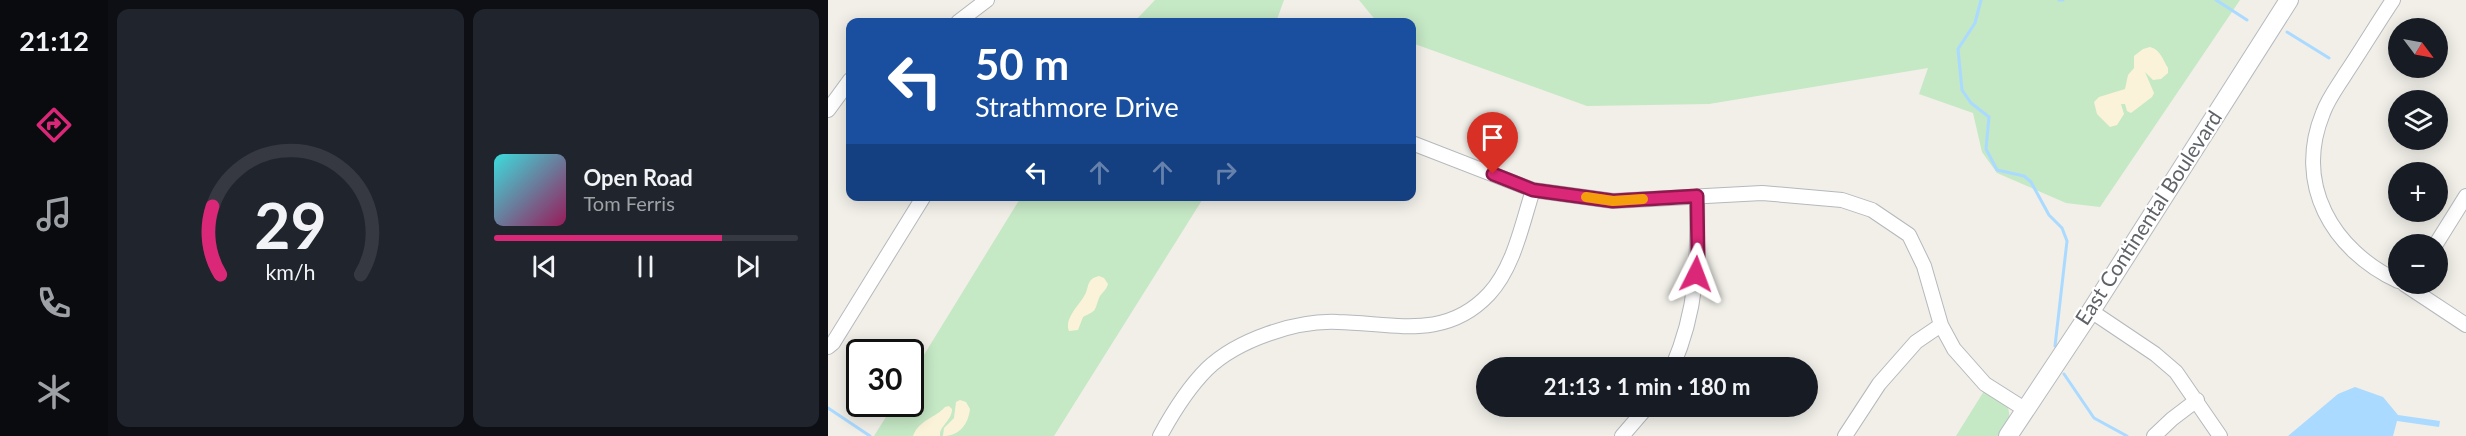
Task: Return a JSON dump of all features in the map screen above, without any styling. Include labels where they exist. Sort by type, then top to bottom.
[{"type":"main road","name":"East Continental Boulevard","points":[[2008,436],[2091,311],[2289,0]]},
{"type":"street","points":[[963,18],[987,0]]},
{"type":"street","points":[[2388,275],[2360,255],[2334,229],[2321,205],[2314,176],[2314,146],[2323,111],[2393,0]]},
{"type":"street","points":[[828,110],[846,85]]},
{"type":"street","points":[[1416,145],[1533,190],[1613,201],[1762,193],[1842,200],[1872,210],[1909,235],[1924,266],[1941,325],[1954,349],[1985,384],[2026,410]]},
{"type":"street","points":[[1160,436],[1177,406],[1208,368],[1254,338],[1295,326],[1336,321],[1410,328],[1436,325],[1456,318],[1473,308],[1490,294],[1507,266],[1533,190]]},
{"type":"street","points":[[1676,357],[1689,324],[1694,291],[1698,257],[1697,196]]},
{"type":"street","points":[[2442,234],[2466,196]]},
{"type":"street","points":[[828,347],[833,343],[921,201]]},
{"type":"street","points":[[2421,294],[2466,325]]},
{"type":"street","points":[[2091,311],[2155,354],[2176,372],[2220,436]]},
{"type":"street","points":[[1845,436],[1879,384],[1916,342],[1941,325]]},
{"type":"street","points":[[2154,436],[2197,400]]},
{"type":"street","points":[[1622,436],[1638,417]]},
{"type":"green space","points":[[1155,0],[1284,0],[1277,18],[1138,18]]},
{"type":"green space","points":[[1359,0],[2240,0],[2100,207],[2066,203],[1997,173],[1982,152],[1973,113],[1919,94],[1928,68],[1709,104],[1587,106],[1416,44],[1416,18],[1374,18]]},
{"type":"green space","points":[[1019,201],[1201,201],[1054,436],[874,436],[886,417],[924,417],[924,355]]},
{"type":"green space","points":[[1984,391],[2008,407],[2010,419],[2001,436],[1956,436]]},
{"type":"sand","points":[[2150,47],[2161,55],[2168,68],[2168,73],[2161,79],[2153,80],[2145,72],[2154,93],[2152,97],[2131,113],[2127,111],[2125,104],[2121,104],[2124,114],[2117,125],[2110,127],[2097,114],[2094,102],[2099,97],[2125,89],[2128,75],[2134,68],[2134,56]]},
{"type":"sand","points":[[1099,276],[1104,278],[1108,284],[1093,312],[1083,317],[1078,330],[1069,331],[1068,322],[1072,314],[1085,295],[1092,279]]},
{"type":"sand","points":[[960,400],[966,402],[970,409],[965,425],[958,432],[943,436],[944,428],[954,418],[956,402]]},
{"type":"sand","points":[[949,406],[952,409],[951,413],[941,429],[940,436],[913,436],[919,426]]},
{"type":"water","points":[[2355,387],[2383,397],[2398,415],[2440,421],[2439,427],[2397,421],[2393,436],[2288,436],[2338,394]]},
{"type":"waterway","points":[[1981,0],[1975,23],[1958,49],[1962,90],[1971,103],[1989,117],[1986,149],[1997,170],[2024,176],[2031,182],[2049,215],[2062,228],[2067,241],[2055,346]]},
{"type":"waterway","points":[[2216,0],[2247,20]]},
{"type":"waterway","points":[[2287,32],[2329,58]]},
{"type":"waterway","points":[[2064,374],[2094,418],[2127,436]]},
{"type":"waterway","points":[[828,408],[870,436]]},
{"type":"slow traffic","points":[[1586,197],[1613,201],[1643,199]]},
{"type":"route","points":[[1493,174],[1533,190],[1613,201],[1697,196],[1696,274]]}]
